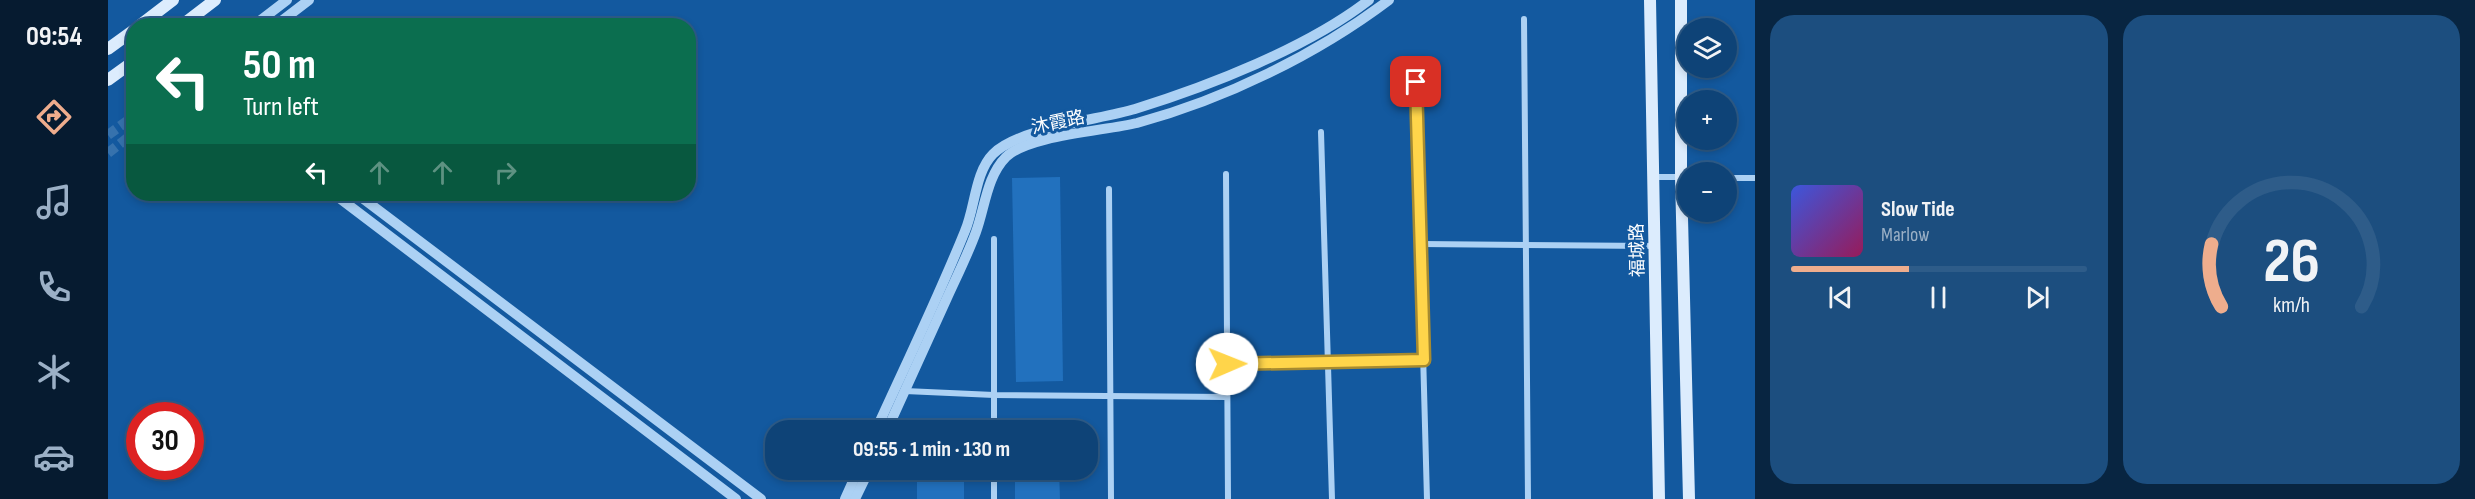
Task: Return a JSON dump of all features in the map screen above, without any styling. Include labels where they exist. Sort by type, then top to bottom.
[{"type":"main road","points":[[149,18],[173,0]]},
{"type":"main road","points":[[191,18],[215,0]]},
{"type":"main road","name":"福城路","points":[[1650,0],[1659,499]]},
{"type":"main road","points":[[1680,0],[1684,162]]},
{"type":"main road","points":[[108,49],[126,39]]},
{"type":"main road","points":[[108,80],[126,67]]},
{"type":"main road","points":[[1685,222],[1689,499]]},
{"type":"street","points":[[263,18],[287,0]]},
{"type":"street","points":[[285,18],[309,0]]},
{"type":"street","name":"沐霞路","points":[[880,420],[966,229],[982,176],[991,156],[1003,146],[1022,138],[1134,109],[1212,82],[1295,45],[1369,0]]},
{"type":"street","name":"沐霞路","points":[[892,420],[976,232],[997,168],[1008,155],[1023,147],[1049,139],[1137,123],[1222,94],[1302,54],[1368,16],[1389,0]]},
{"type":"street","points":[[1524,19],[1528,499]]},
{"type":"street","points":[[1415,59],[1427,499]]},
{"type":"street","points":[[1321,132],[1332,499]]},
{"type":"street","points":[[1226,174],[1227,499]]},
{"type":"street","points":[[1654,177],[1677,177]]},
{"type":"street","points":[[1737,178],[1755,178]]},
{"type":"street","points":[[1110,189],[1111,499]]},
{"type":"street","points":[[343,201],[736,499]]},
{"type":"street","points":[[366,201],[760,499]]},
{"type":"street","points":[[994,239],[994,420]]},
{"type":"street","points":[[1421,244],[1655,246]]},
{"type":"street","points":[[1227,364],[1424,360]]},
{"type":"street","points":[[905,391],[994,395],[1227,397]]},
{"type":"street","points":[[844,499],[853,480]]},
{"type":"street","points":[[855,499],[864,480]]},
{"type":"street","points":[[994,480],[994,499]]},
{"type":"building","points":[[1060,177],[1063,381],[1016,382],[1012,178]]},
{"type":"building","points":[[1015,419],[1059,419],[1059,420]]},
{"type":"building","points":[[917,480],[964,480],[964,499],[917,499]]},
{"type":"building","points":[[1015,480],[1059,480],[1060,499],[1015,499]]},
{"type":"tunnel","points":[[108,135],[126,122]]},
{"type":"tunnel","points":[[108,153],[126,139]]},
{"type":"route","points":[[1227,364],[1424,360],[1416,82]]}]
